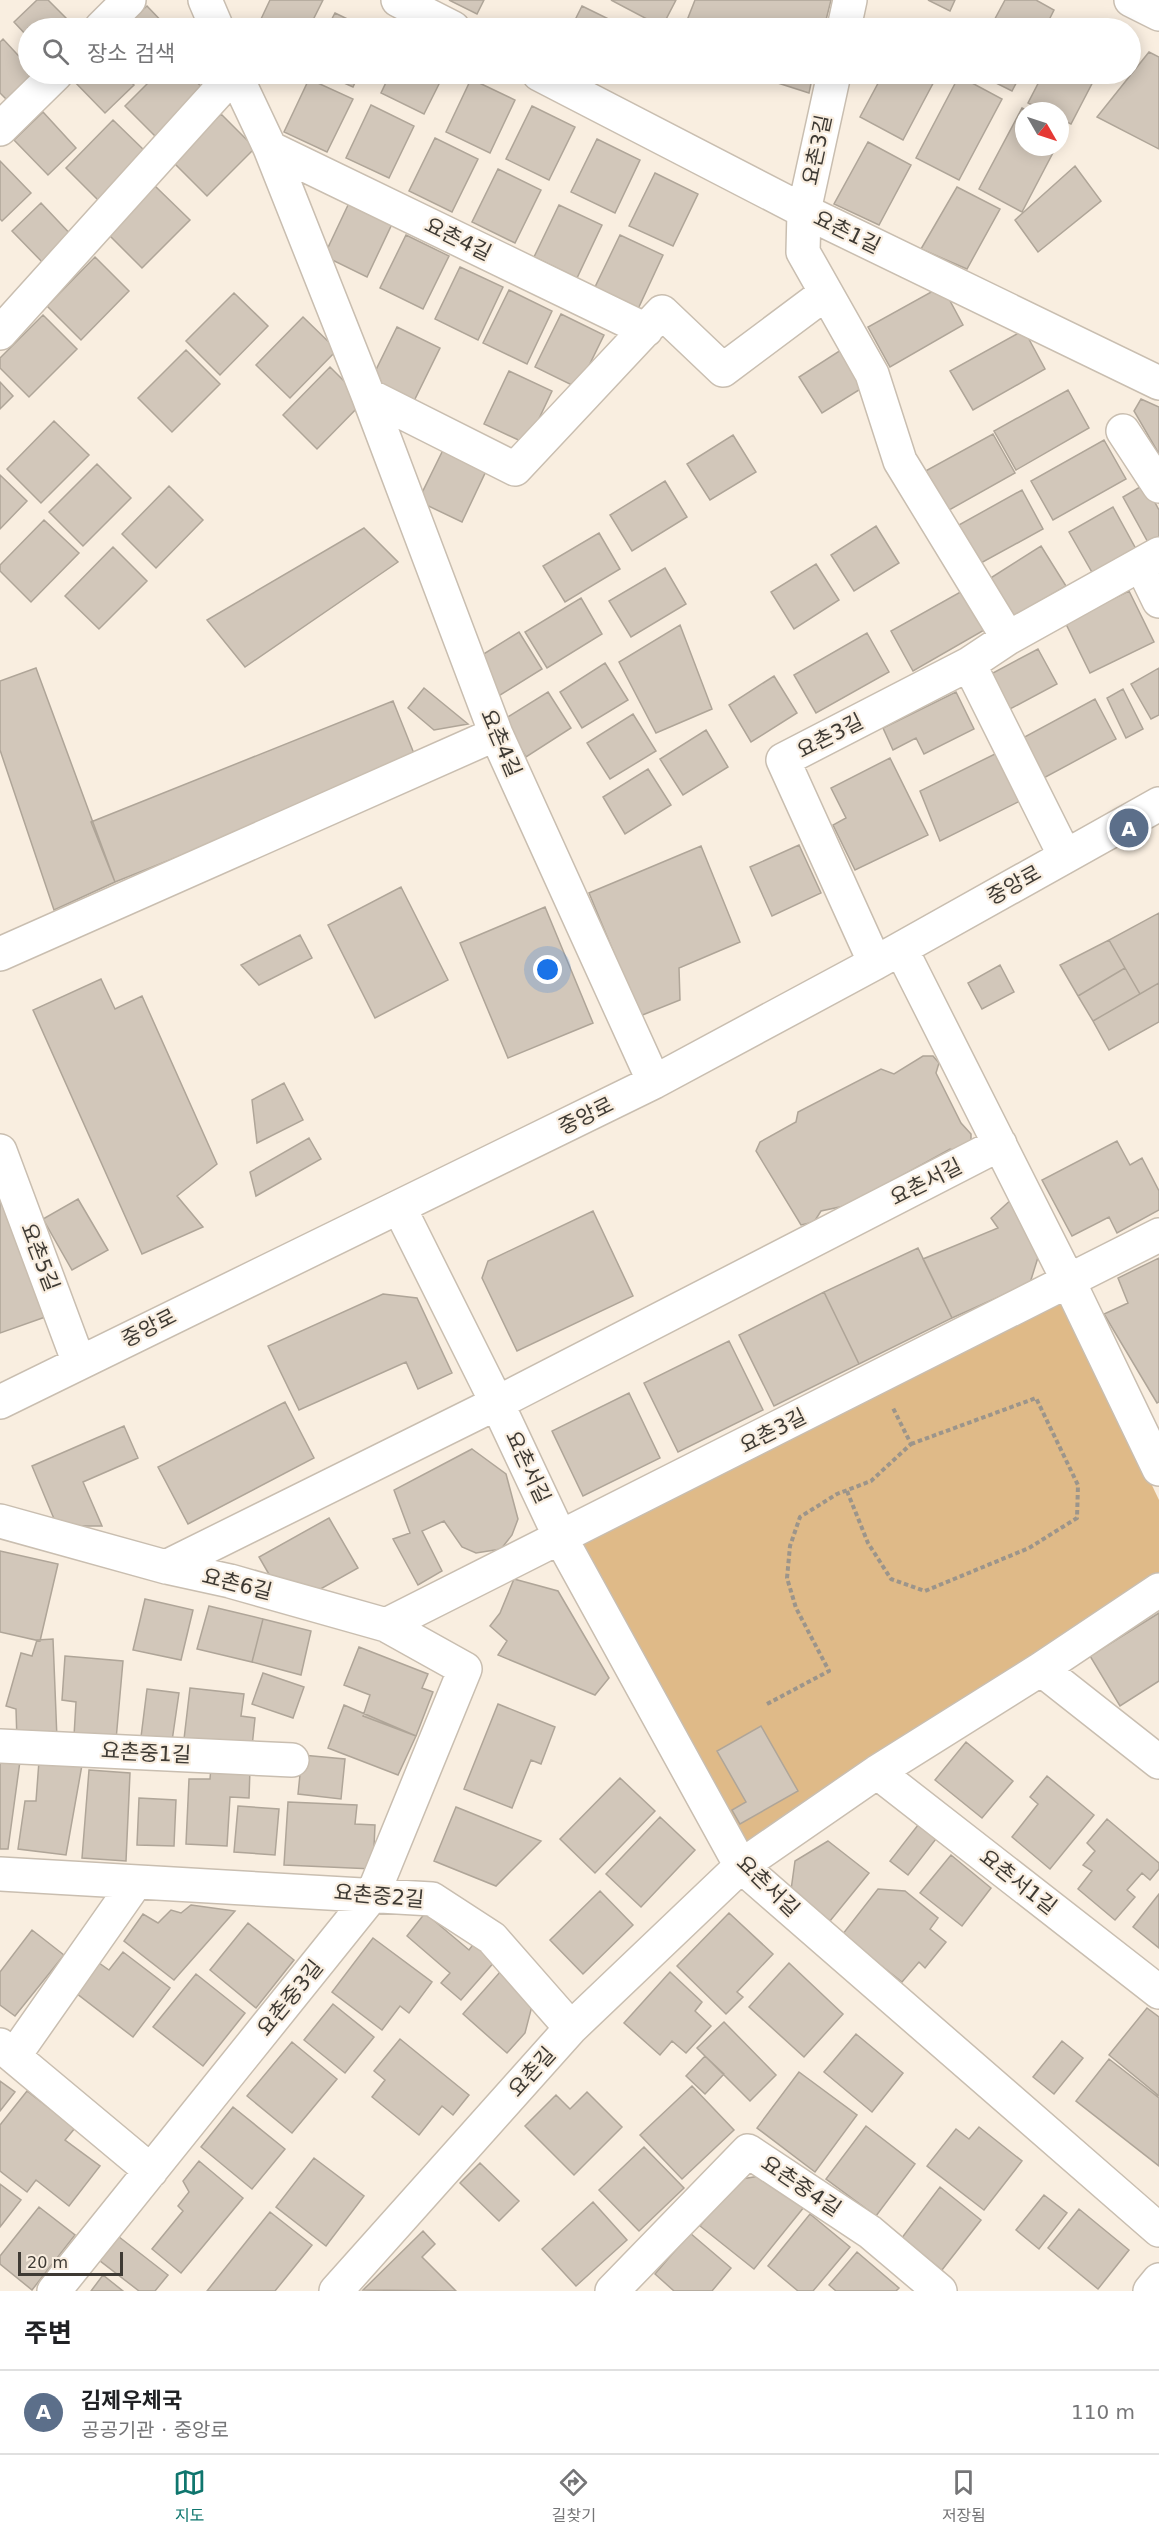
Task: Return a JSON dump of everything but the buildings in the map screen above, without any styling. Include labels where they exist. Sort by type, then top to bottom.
[{"type":"street","points":[[111,18],[129,0]]},
{"type":"street","points":[[205,0],[213,18]]},
{"type":"street","points":[[398,0],[433,18]]},
{"type":"street","points":[[846,18],[850,0]]},
{"type":"street","points":[[1131,0],[1159,14]]},
{"type":"street","points":[[0,129],[46,84]]},
{"type":"street","name":"요촌4길","points":[[0,333],[225,84]]},
{"type":"street","name":"요촌4길","points":[[239,84],[270,148],[368,395],[496,734],[654,1082]]},
{"type":"street","name":"요촌1길","points":[[558,84],[804,211],[1159,383]]},
{"type":"street","name":"요촌3길","points":[[832,84],[804,211],[803,252],[872,374],[900,461],[1008,638]]},
{"type":"street","name":"요촌4길","points":[[270,148],[654,321]]},
{"type":"street","points":[[368,395],[515,469],[654,321],[723,370],[826,293]]},
{"type":"street","points":[[1123,430],[1159,486]]},
{"type":"street","name":"요촌3길","points":[[888,956],[783,760],[969,664],[1008,638],[1150,559],[1159,601]]},
{"type":"street","points":[[969,664],[1065,856]]},
{"type":"street","points":[[0,954],[496,734]]},
{"type":"street","name":"중앙로","points":[[0,1402],[654,1082],[888,956],[1159,804]]},
{"type":"street","points":[[888,956],[1000,1144],[1159,1469]]},
{"type":"street","name":"요촌서길","points":[[166,1567],[498,1403],[1000,1144]]},
{"type":"street","name":"요촌5길","points":[[0,1151],[80,1363]]},
{"type":"street","name":"요촌서길","points":[[399,1208],[498,1403],[560,1537],[741,1866],[1159,2230]]},
{"type":"street","name":"요촌3길","points":[[386,1625],[1159,1235]]},
{"type":"street","name":"요촌6길","points":[[0,1521],[166,1567],[230,1581],[386,1625],[465,1669]]},
{"type":"street","points":[[741,1866],[877,1772],[1041,1669],[1159,1590]]},
{"type":"street","name":"요촌중3길","points":[[54,2291],[373,1894],[465,1669]]},
{"type":"street","points":[[1041,1669],[1159,1762]]},
{"type":"street","name":"요촌중1길","points":[[0,1746],[292,1760]]},
{"type":"street","name":"요촌서1길","points":[[877,1772],[1159,1992]]},
{"type":"street","name":"요촌길","points":[[336,2291],[571,2028],[741,1866]]},
{"type":"street","name":"요촌중2길","points":[[0,1874],[432,1899],[492,1938],[571,2028]]},
{"type":"street","points":[[136,1882],[7,2051],[151,2170]]},
{"type":"street","name":"요촌중4길","points":[[620,2288],[748,2151],[870,2232],[940,2291]]},
{"type":"street","points":[[1150,2291],[1159,2280]]},
{"type":"path","points":[[876,1379],[911,1443]]},
{"type":"path","points":[[767,1704],[829,1671],[796,1608],[787,1578],[790,1546],[800,1516],[847,1491],[871,1481],[911,1443],[1036,1398],[1078,1485],[1077,1518],[1029,1548],[925,1592],[891,1579],[868,1543],[847,1491]]},
{"type":"shaded area","points":[[1062,1296],[1159,1500],[1159,1577],[744,1845],[577,1539]]},
{"type":"place","name":"김제우체국","points":[[1129,828]]}]
